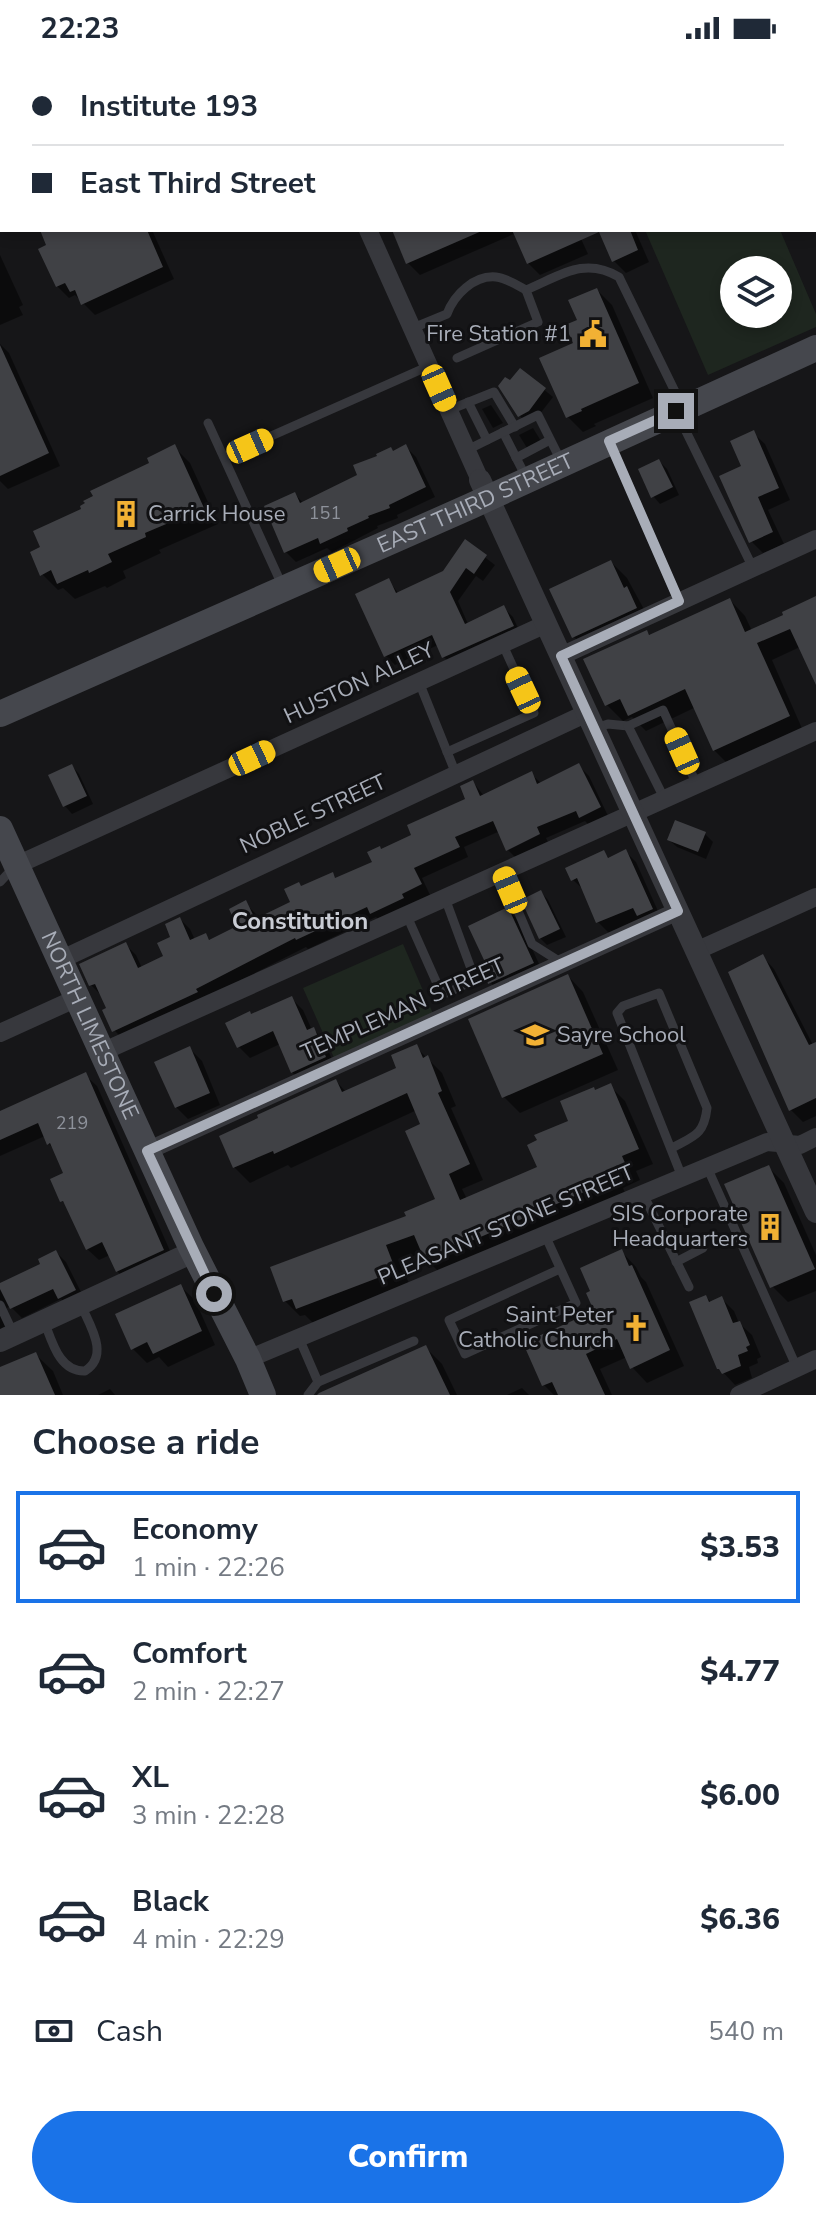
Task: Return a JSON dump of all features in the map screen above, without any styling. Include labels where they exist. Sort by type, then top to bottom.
[{"type":"main road","name":"EAST THIRD STREET","points":[[0,714],[284,589],[556,452],[609,441],[816,348]]},
{"type":"main road","name":"NORTH LIMESTONE","points":[[0,829],[8,874],[60,960],[193,1252],[263,1395]]},
{"type":"street","points":[[369,232],[816,1212]]},
{"type":"street","points":[[561,656],[816,539]]},
{"type":"street","name":"HUSTON ALLEY","points":[[8,874],[546,624]]},
{"type":"street","name":"NOBLE STREET","points":[[60,960],[456,774],[591,721]]},
{"type":"street","points":[[102,1052],[816,731]]},
{"type":"street","points":[[696,951],[816,897]]},
{"type":"street","name":"TEMPLEMAN STREET","points":[[147,1151],[678,911]]},
{"type":"street","points":[[0,1033],[77,998]]},
{"type":"street","name":"PLEASANT STONE STREET","points":[[248,1359],[767,1142],[800,1145],[816,1137]]},
{"type":"street","points":[[7,1338],[193,1252]]},
{"type":"street","points":[[739,1395],[816,1359]]},
{"type":"lane","points":[[413,328],[447,314],[460,292],[481,279],[494,277],[526,290],[582,266],[602,268],[619,277],[753,568]]},
{"type":"lane","points":[[457,358],[538,322],[526,290]]},
{"type":"lane","points":[[224,457],[430,366]]},
{"type":"lane","points":[[449,410],[494,392],[515,427]]},
{"type":"lane","points":[[468,402],[487,440]]},
{"type":"lane","points":[[467,450],[538,415],[556,452]]},
{"type":"lane","points":[[208,423],[284,589]]},
{"type":"lane","points":[[503,432],[522,468]]},
{"type":"lane","points":[[609,441],[679,601]]},
{"type":"lane","points":[[447,752],[534,713],[502,643]]},
{"type":"lane","points":[[419,682],[456,774]]},
{"type":"lane","points":[[591,721],[628,726],[663,710],[697,785]]},
{"type":"lane","points":[[628,726],[665,800]]},
{"type":"lane","points":[[502,873],[532,944],[562,963]]},
{"type":"lane","points":[[407,916],[439,988],[447,993],[470,982],[473,974],[445,898]]},
{"type":"lane","points":[[672,1148],[699,1132],[705,1123],[707,1108],[659,993],[623,1006],[617,1013],[682,1177]]},
{"type":"lane","points":[[707,1167],[797,1368]]},
{"type":"lane","points":[[643,1194],[689,1287]]},
{"type":"lane","points":[[545,1235],[576,1303],[465,1354],[449,1320],[560,1269]]},
{"type":"lane","points":[[676,1262],[703,1248]]},
{"type":"lane","points":[[44,1321],[63,1363],[85,1371],[95,1363],[98,1349],[96,1337],[80,1304]]},
{"type":"lane","points":[[0,1305],[7,1338]]},
{"type":"lane","points":[[299,1337],[318,1382]]},
{"type":"lane","points":[[308,1395],[318,1382],[414,1341]]},
{"type":"shaded area","points":[[646,232],[781,232],[791,256],[720,256],[720,328],[792,328],[792,258],[816,314],[816,327],[708,375]]},
{"type":"shaded area","points":[[403,944],[434,1016],[335,1060],[303,988]]},
{"type":"building","points":[[41,232],[148,232],[163,267],[81,305],[75,290],[70,292],[65,283],[56,287],[38,249],[46,245]]},
{"type":"building","points":[[393,232],[479,232],[406,264]]},
{"type":"building","points":[[513,232],[599,232],[527,264]]},
{"type":"building","points":[[599,232],[631,232],[638,250],[612,262]]},
{"type":"building","name":"Fire Station #1","points":[[597,288],[639,383],[566,418],[539,358],[573,343],[565,325],[577,320],[568,300]]},
{"type":"building","points":[[0,345],[49,453],[0,476]]},
{"type":"building","points":[[520,368],[546,388],[529,411],[518,417],[498,386],[505,377],[510,380]]},
{"type":"building","points":[[754,430],[779,488],[758,497],[773,532],[749,543],[719,476],[741,466],[730,441]]},
{"type":"building","name":"Carrick House","points":[[175,444],[204,508],[145,533],[146,537],[108,554],[112,562],[89,573],[88,570],[57,584],[51,570],[40,576],[30,552],[40,547],[33,531],[81,509],[80,506],[85,503],[83,501],[93,496],[90,491],[149,463],[147,458]]},
{"type":"building","points":[[406,444],[426,487],[389,505],[390,508],[368,516],[347,528],[348,531],[320,544],[318,538],[284,553],[264,506],[295,492],[300,503],[357,475],[353,465],[391,447],[393,451]]},
{"type":"building","points":[[659,459],[673,487],[651,498],[638,469]]},
{"type":"building","points":[[465,539],[487,555],[474,574],[466,568],[450,592],[465,624],[504,605],[514,626],[442,658],[432,635],[384,657],[355,594],[389,578],[396,593],[443,571]]},
{"type":"building","points":[[611,560],[637,608],[572,638],[549,589]]},
{"type":"building","points":[[816,596],[816,685],[790,629],[757,643],[790,716],[713,751],[685,689],[628,716],[620,699],[605,706],[583,659],[647,630],[649,635],[730,598],[745,632]]},
{"type":"building","points":[[579,763],[601,807],[579,818],[576,811],[537,827],[540,834],[506,851],[493,821],[455,837],[460,847],[414,868],[422,884],[402,894],[404,898],[370,914],[367,907],[295,938],[196,989],[198,992],[112,1032],[95,984],[89,986],[79,964],[126,942],[138,968],[163,956],[157,943],[170,937],[165,924],[180,917],[190,940],[206,933],[209,940],[237,926],[229,909],[246,900],[255,919],[290,902],[284,889],[299,882],[301,886],[333,872],[335,878],[372,862],[367,852],[411,835],[407,825],[465,799],[460,786],[473,780],[480,796],[532,771],[537,784]]},
{"type":"building","points":[[72,764],[87,796],[63,807],[48,775]]},
{"type":"building","points":[[675,820],[706,832],[698,852],[667,840]]},
{"type":"building","points":[[626,849],[653,909],[637,916],[633,908],[596,923],[577,878],[571,881],[565,868],[604,850],[608,858]]},
{"type":"building","points":[[541,890],[560,929],[539,939],[521,900]]},
{"type":"building","points":[[508,907],[534,963],[488,984],[487,980],[492,977],[468,926]]},
{"type":"building","points":[[763,954],[809,1045],[816,1042],[816,1098],[789,1111],[728,972]]},
{"type":"building","name":"Sayre School","points":[[568,974],[603,1054],[502,1098],[468,1019]]},
{"type":"building","points":[[292,996],[307,1030],[314,1027],[326,1057],[291,1073],[273,1031],[237,1048],[225,1023]]},
{"type":"building","points":[[417,1044],[423,1058],[428,1055],[442,1091],[438,1093],[470,1164],[449,1174],[460,1200],[537,1167],[527,1145],[537,1140],[534,1135],[568,1121],[560,1101],[594,1087],[595,1090],[611,1083],[639,1149],[622,1156],[626,1165],[609,1172],[612,1180],[425,1261],[414,1235],[386,1245],[396,1271],[296,1309],[292,1299],[283,1302],[270,1267],[406,1216],[404,1212],[435,1199],[405,1131],[420,1124],[407,1093],[274,1154],[273,1151],[233,1168],[219,1136],[336,1079],[342,1092],[396,1068],[391,1055]]},
{"type":"building","points":[[190,1046],[210,1093],[175,1108],[154,1062]]},
{"type":"building","points":[[86,1072],[164,1250],[116,1272],[102,1242],[86,1250],[63,1201],[60,1202],[50,1179],[63,1173],[38,1123],[0,1140],[0,1111]]},
{"type":"building","name":"SIS Corporate Headquarters","points":[[769,1165],[815,1269],[770,1288],[724,1184]]},
{"type":"building","points":[[622,1249],[670,1350],[630,1369],[617,1339],[586,1354],[605,1395],[558,1395],[552,1382],[542,1386],[523,1343],[594,1311],[580,1268]]},
{"type":"building","points":[[56,1250],[76,1290],[58,1299],[53,1289],[10,1309],[0,1283],[40,1264],[38,1259]]},
{"type":"building","points":[[181,1284],[202,1331],[153,1354],[147,1342],[131,1350],[115,1314]]},
{"type":"building","points":[[706,1295],[709,1302],[722,1296],[733,1323],[740,1321],[750,1345],[746,1347],[748,1351],[738,1355],[741,1366],[722,1374],[717,1369],[689,1302]]},
{"type":"building","points":[[426,1345],[450,1395],[317,1395],[319,1393]]},
{"type":"building","points":[[36,1352],[55,1395],[0,1395],[0,1367]]},
{"type":"place","name":"Fire Station #1","points":[[593,334]]},
{"type":"place","name":"Carrick House","points":[[126,514]]},
{"type":"place","name":"Sayre School","points":[[535,1035]]},
{"type":"place","name":"SIS Corporate Headquarters","points":[[770,1227]]},
{"type":"place","name":"Saint Peter Catholic Church","points":[[636,1328]]},
{"type":"district","name":"Constitution","points":[[300,921]]},
{"type":"route","points":[[214,1294],[147,1151],[678,911],[561,656],[679,601],[609,441],[676,411]]}]
